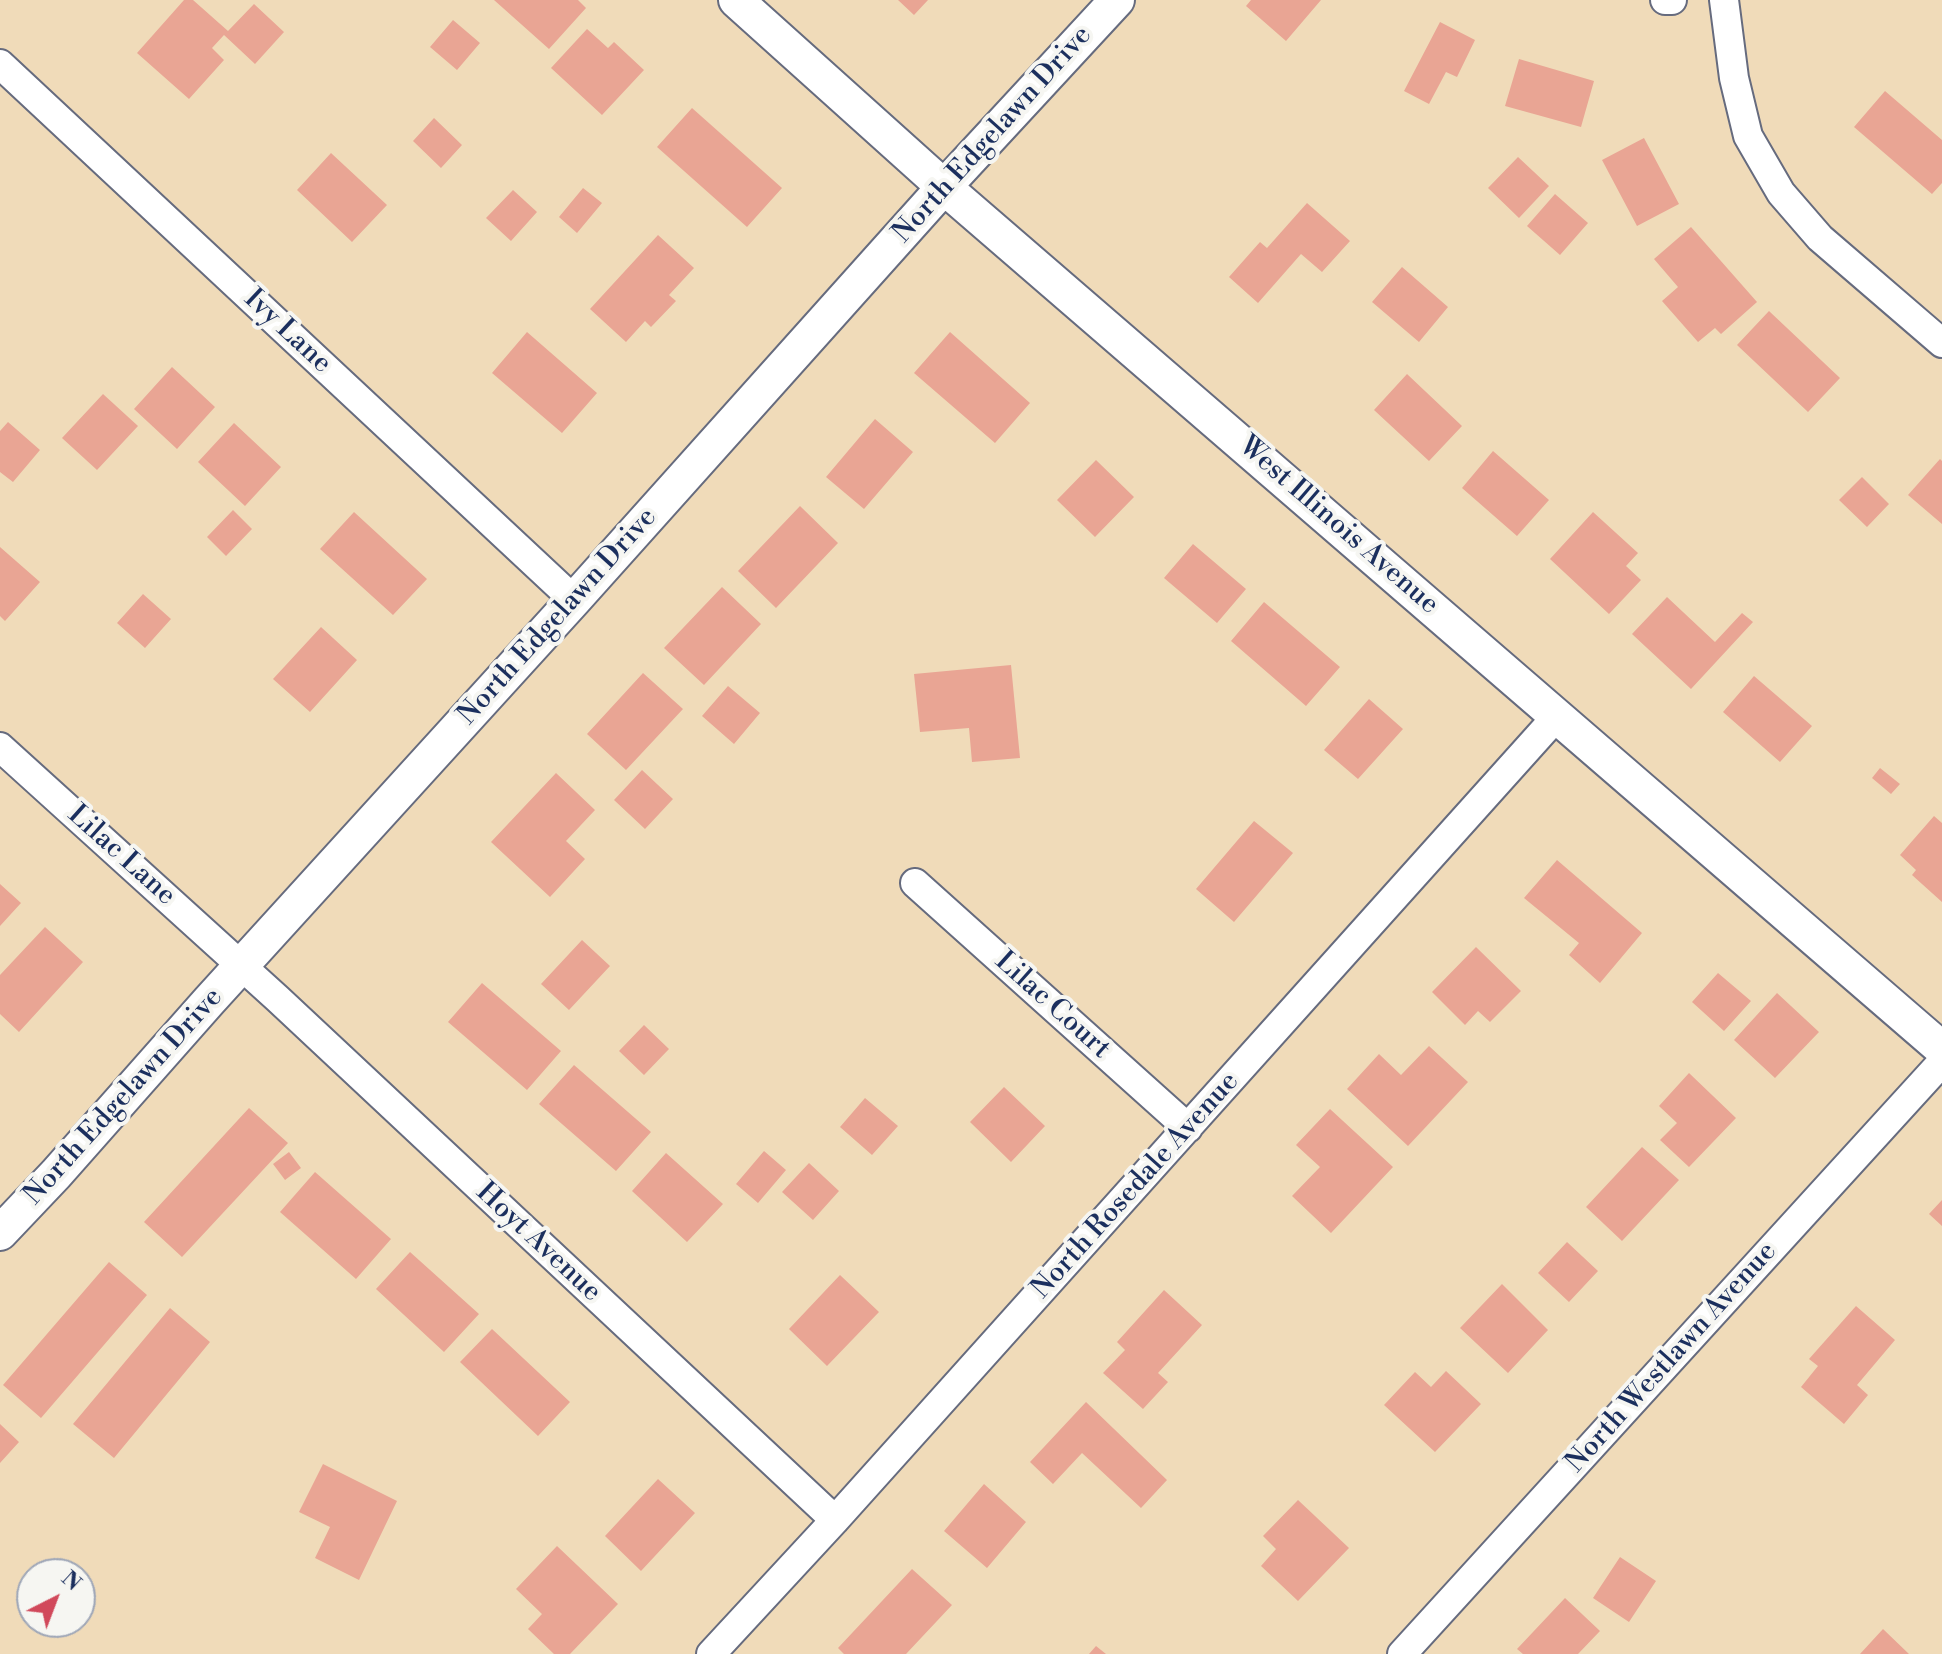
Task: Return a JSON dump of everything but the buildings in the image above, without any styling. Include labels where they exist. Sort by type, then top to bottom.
[{"type":"street","name":"West Illinois Avenue","points":[[736,0],[944,187],[1942,1049]]},
{"type":"street","name":"North Edgelawn Drive","points":[[0,1233],[944,187],[1117,0]]},
{"type":"street","points":[[1665,0],[1672,0]]},
{"type":"street","points":[[1724,0],[1734,78],[1748,136],[1781,193],[1820,238],[1942,343]]},
{"type":"street","name":"Ivy Lane","points":[[0,64],[574,600]]},
{"type":"street","name":"North Rosedale Avenue","points":[[711,1654],[1557,716]]},
{"type":"street","name":"Lilac Lane","points":[[0,747],[242,965]]},
{"type":"street","name":"Lilac Court","points":[[915,883],[1188,1128]]},
{"type":"street","name":"Hoyt Avenue","points":[[242,965],[835,1520]]},
{"type":"street","name":"North Westlawn Avenue","points":[[1402,1654],[1942,1062]]}]
